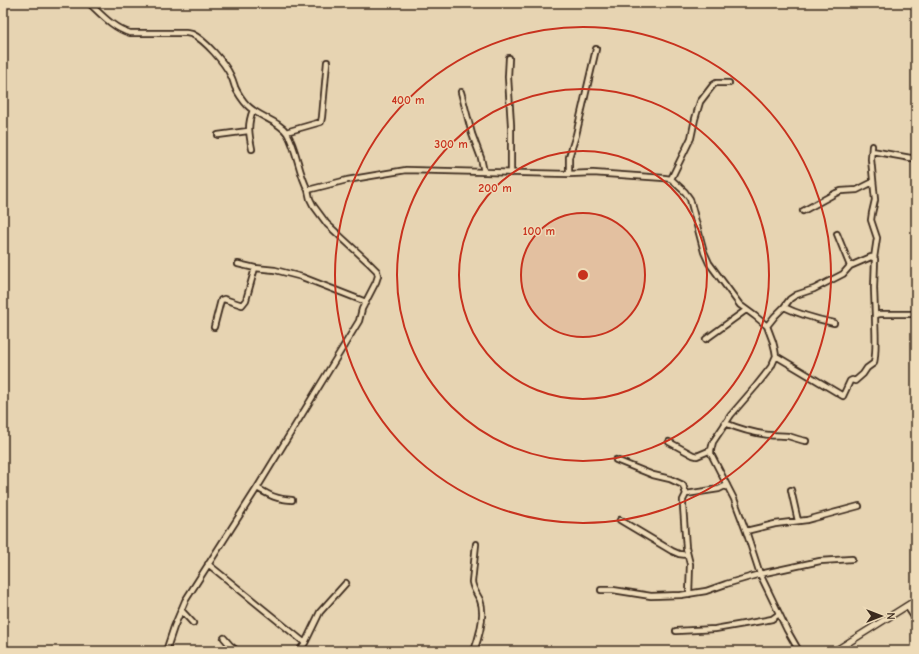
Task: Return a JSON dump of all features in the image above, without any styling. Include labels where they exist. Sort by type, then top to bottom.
[{"type":"street","points":[[89,3],[116,27],[130,33],[192,34],[211,49],[226,67],[246,105],[284,128],[290,138],[313,205],[327,224],[377,271],[378,276],[362,309],[359,321],[257,488],[185,600],[166,651]]},
{"type":"street","points":[[569,174],[569,157],[576,135],[596,49]]},
{"type":"street","points":[[510,58],[508,77],[511,125],[511,173]]},
{"type":"street","points":[[286,132],[320,122],[322,117],[327,62]]},
{"type":"street","points":[[671,179],[691,138],[700,102],[716,83],[729,83]]},
{"type":"street","points":[[461,92],[484,172]]},
{"type":"street","points":[[252,149],[248,131],[249,121],[253,110]]},
{"type":"street","points":[[218,135],[248,131]]},
{"type":"street","points":[[776,356],[843,396],[850,381],[855,381],[874,363],[876,350],[874,258],[877,238],[871,220],[875,200],[871,158],[872,148],[916,159]]},
{"type":"street","points":[[308,190],[347,180],[406,170],[632,175],[671,179],[690,199],[704,252],[709,263],[734,299],[767,326],[774,342],[776,356],[771,367],[725,423],[710,450],[697,456],[669,442]]},
{"type":"street","points":[[803,211],[836,193],[841,191],[857,190],[873,182]]},
{"type":"street","points":[[837,234],[850,266]]},
{"type":"street","points":[[767,326],[774,316],[790,299],[796,295],[814,289],[843,274],[850,266],[868,258],[874,258]]},
{"type":"street","points":[[238,264],[274,270],[302,277],[366,302]]},
{"type":"street","points":[[214,327],[220,300],[224,299],[242,305],[246,300],[256,268]]},
{"type":"street","points":[[784,307],[795,313],[834,323]]},
{"type":"street","points":[[706,339],[746,310]]},
{"type":"street","points":[[875,315],[916,314]]},
{"type":"street","points":[[725,423],[751,432],[788,436],[799,440],[806,440]]},
{"type":"street","points":[[710,450],[712,458],[734,499],[760,574],[786,630],[800,651]]},
{"type":"street","points":[[616,460],[683,485],[686,494],[683,500],[683,506],[687,555],[690,564],[688,594]]},
{"type":"street","points":[[686,494],[719,489],[727,485]]},
{"type":"street","points":[[257,488],[273,497],[292,500]]},
{"type":"street","points":[[790,490],[798,521]]},
{"type":"street","points":[[746,531],[760,527],[807,520],[859,506]]},
{"type":"street","points":[[620,520],[672,551],[687,555]]},
{"type":"street","points":[[474,651],[481,626],[482,615],[481,602],[472,586],[476,544]]},
{"type":"street","points":[[601,590],[606,589],[651,596],[706,592],[726,584],[760,574],[820,561],[852,559]]},
{"type":"street","points":[[208,564],[304,643]]},
{"type":"street","points":[[299,651],[320,612],[346,583]]},
{"type":"street","points":[[835,651],[916,600]]},
{"type":"street","points":[[907,606],[916,620]]},
{"type":"street","points":[[181,610],[193,623]]},
{"type":"street","points":[[676,632],[715,630],[772,619],[779,614]]},
{"type":"street","points":[[224,638],[237,651]]}]
